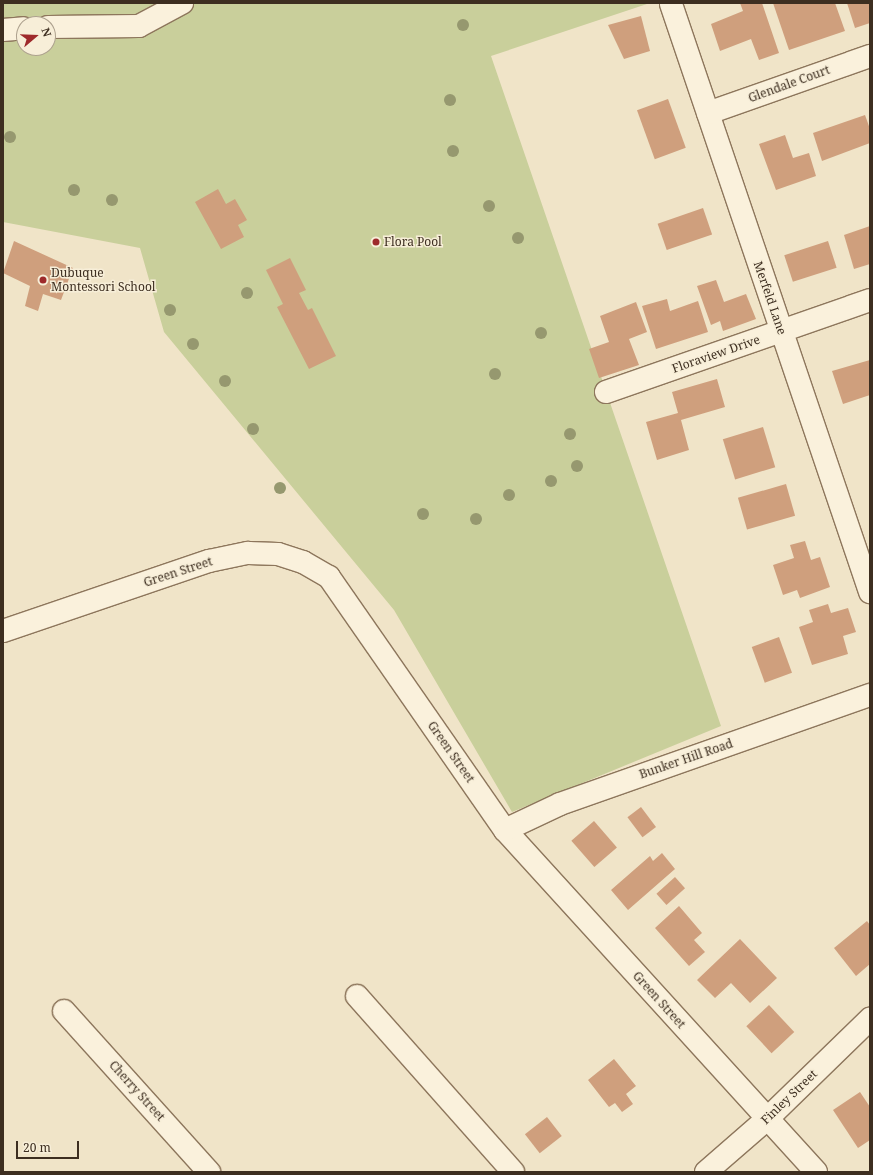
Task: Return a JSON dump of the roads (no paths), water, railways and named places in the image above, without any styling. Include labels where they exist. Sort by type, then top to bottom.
[{"type":"street","points":[[56,27],[139,26],[182,3]]},
{"type":"street","name":"Merfeld Lane","points":[[671,4],[870,592]]},
{"type":"street","points":[[3,30],[16,29]]},
{"type":"street","name":"Glendale Court","points":[[708,113],[870,56]]},
{"type":"street","name":"Floraview Drive","points":[[606,392],[870,300]]},
{"type":"street","name":"Green Street","points":[[3,631],[209,561],[256,553],[278,554],[303,562],[329,577],[505,830],[816,1172]]},
{"type":"street","name":"Bunker Hill Road","points":[[505,830],[560,804],[870,695]]},
{"type":"street","points":[[357,996],[514,1172]]},
{"type":"street","name":"Cherry Street","points":[[64,1011],[209,1172]]},
{"type":"street","name":"Finley Street","points":[[706,1172],[767,1119],[870,1019]]},
{"type":"place","name":"Flora Pool","points":[[376,242]]},
{"type":"place","name":"Dubuque Montessori School","points":[[43,280]]}]
